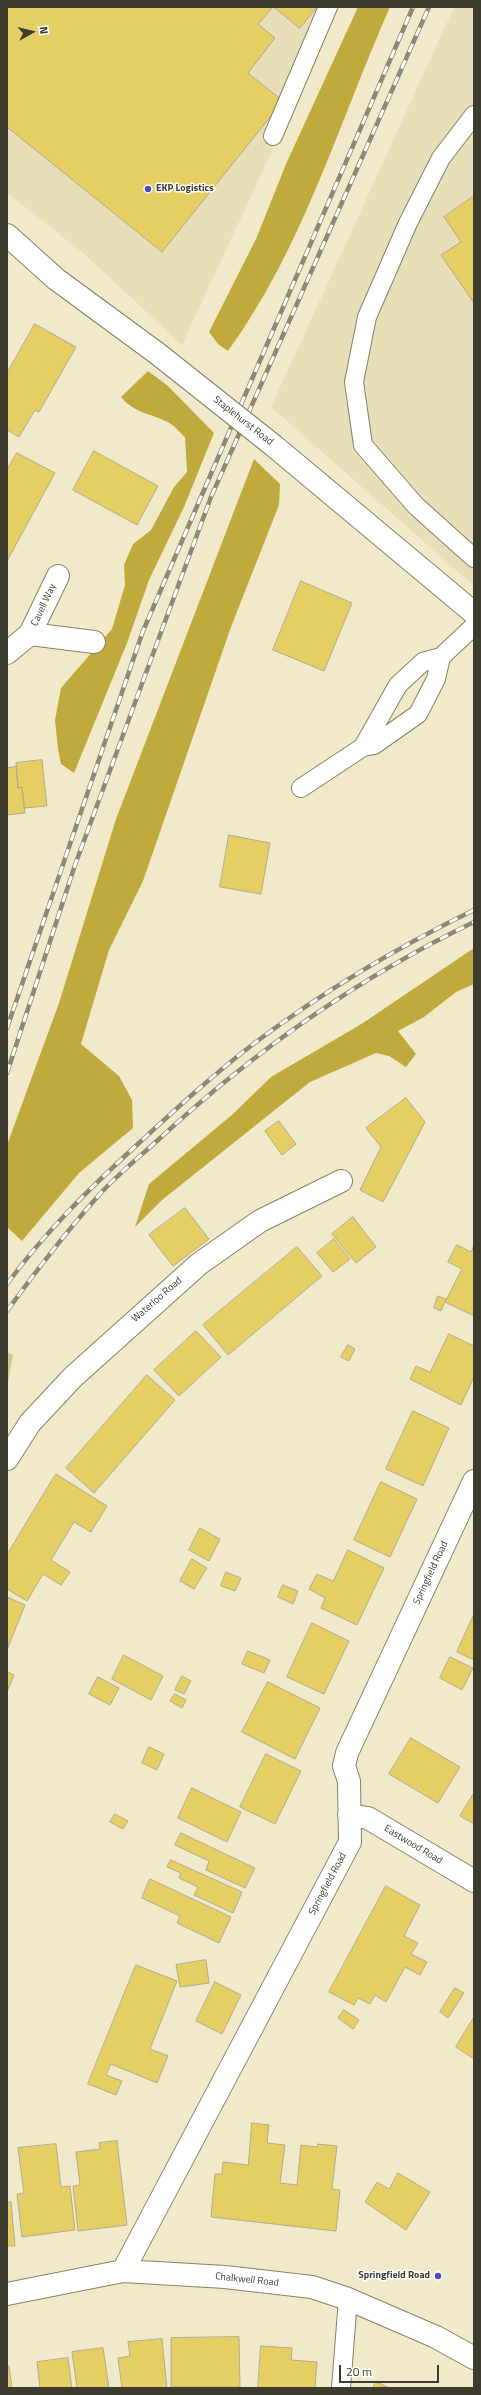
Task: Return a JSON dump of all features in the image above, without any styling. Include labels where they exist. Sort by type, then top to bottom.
[{"type":"street","name":"Staplehurst Road","points":[[7,235],[56,279],[158,354],[274,446],[474,613]]},
{"type":"street","name":"Cavell Way","points":[[7,653],[30,634],[58,576]]},
{"type":"street","name":"Cavell Way","points":[[30,634],[94,642]]},
{"type":"street","name":"Waterloo Road","points":[[7,1459],[30,1423],[72,1377],[199,1264],[260,1221],[341,1182]]},
{"type":"street","name":"Springfield Road","points":[[123,2271],[350,1842],[349,1781],[344,1766],[347,1753],[474,1481]]},
{"type":"street","name":"Eastwood Road","points":[[349,1815],[368,1818],[474,1882]]},
{"type":"street","name":"Chalkwell Road","points":[[7,2294],[123,2271],[225,2277],[312,2287],[348,2299],[436,2337],[474,2358]]},
{"type":"lane","points":[[273,136],[328,7]]},
{"type":"lane","points":[[474,115],[441,158],[408,223],[367,317],[354,382],[363,445],[416,506],[474,558]]},
{"type":"lane","points":[[363,747],[398,685],[423,662],[441,657],[474,626]]},
{"type":"lane","points":[[301,788],[363,747],[374,745],[418,714],[436,679],[441,657]]},
{"type":"lane","points":[[341,2388],[348,2299]]},
{"type":"shaded area","name":"EKP Logistics","points":[[7,7],[339,7],[182,345],[83,253],[7,193]]},
{"type":"shaded area","points":[[358,7],[390,7],[299,227],[278,270],[228,351],[218,344],[209,332],[256,239],[286,164]]},
{"type":"shaded area","points":[[454,7],[474,7],[474,586],[271,407]]},
{"type":"shaded area","points":[[148,371],[168,386],[214,433],[184,507],[149,580],[127,643],[74,773],[61,764],[58,749],[55,720],[61,688],[112,629],[125,585],[124,565],[133,544],[151,530],[174,487],[187,472],[185,437],[171,424],[139,411],[121,397]]},
{"type":"shaded area","points":[[254,459],[280,484],[279,505],[231,627],[143,881],[109,950],[81,1044],[119,1076],[132,1100],[133,1128],[79,1173],[22,1241],[7,1227],[7,1145],[59,1003],[116,819]]},
{"type":"shaded area","points":[[474,948],[474,984],[456,992],[424,1017],[398,1031],[416,1054],[406,1067],[389,1056],[376,1053],[310,1082],[162,1200],[135,1227],[149,1184],[233,1114],[271,1077],[363,1023]]},
{"type":"shaded area","points":[[7,1352],[13,1355],[7,1388]]},
{"type":"building","name":"EKP Logistics","points":[[7,7],[273,7],[258,24],[275,38],[248,73],[283,101],[162,252],[7,127]]},
{"type":"building","points":[[274,7],[317,7],[300,28]]},
{"type":"building","points":[[474,196],[474,303],[441,255],[461,242],[444,217]]},
{"type":"building","points":[[35,324],[76,347],[39,412],[35,410],[19,437],[7,430],[7,373]]},
{"type":"building","points":[[94,451],[158,486],[137,525],[73,490]]},
{"type":"building","points":[[17,453],[55,473],[7,561],[7,470]]},
{"type":"building","points":[[301,581],[352,603],[324,671],[273,650]]},
{"type":"building","points":[[42,760],[47,806],[24,808],[22,787],[18,788],[16,763]]},
{"type":"building","points":[[16,767],[18,788],[22,787],[25,813],[7,815],[7,768]]},
{"type":"building","points":[[229,835],[270,843],[261,894],[220,887]]},
{"type":"building","points":[[406,1098],[425,1122],[383,1202],[360,1190],[381,1147],[366,1128]]},
{"type":"building","points":[[279,1121],[296,1144],[282,1155],[265,1131]]},
{"type":"building","points":[[185,1208],[209,1239],[173,1266],[149,1235]]},
{"type":"building","points":[[353,1217],[376,1247],[356,1263],[332,1234]]},
{"type":"building","points":[[334,1239],[350,1259],[333,1272],[317,1253]]},
{"type":"building","points":[[457,1245],[471,1252],[474,1245],[474,1316],[445,1302],[462,1269],[448,1262]]},
{"type":"building","points":[[297,1247],[322,1276],[228,1355],[203,1325]]},
{"type":"building","points":[[438,1296],[446,1299],[441,1311],[434,1308]]},
{"type":"building","points":[[196,1331],[221,1357],[179,1396],[154,1370]]},
{"type":"building","points":[[449,1334],[474,1346],[474,1377],[461,1405],[410,1379],[416,1366],[430,1372]]},
{"type":"building","points":[[348,1345],[355,1349],[349,1361],[341,1357]]},
{"type":"building","points":[[147,1375],[175,1400],[94,1493],[66,1468]]},
{"type":"building","points":[[413,1411],[449,1428],[423,1486],[386,1469]]},
{"type":"building","points":[[56,1474],[107,1506],[91,1532],[74,1522],[51,1560],[70,1572],[61,1585],[43,1574],[27,1601],[7,1589],[7,1555]]},
{"type":"building","points":[[381,1482],[417,1499],[390,1557],[354,1540]]},
{"type":"building","points":[[200,1528],[220,1539],[209,1561],[189,1550]]},
{"type":"building","points":[[348,1550],[384,1568],[357,1625],[321,1608],[325,1598],[309,1589],[317,1574],[333,1581]]},
{"type":"building","points":[[192,1559],[207,1568],[194,1589],[180,1581]]},
{"type":"building","points":[[226,1572],[241,1578],[235,1591],[221,1586]]},
{"type":"building","points":[[283,1585],[298,1591],[293,1604],[278,1597]]},
{"type":"building","points":[[7,1597],[25,1605],[7,1650]]},
{"type":"building","points":[[474,1614],[474,1660],[457,1652]]},
{"type":"building","points":[[312,1623],[349,1641],[324,1694],[287,1677]]},
{"type":"building","points":[[248,1651],[270,1660],[264,1673],[242,1664]]},
{"type":"building","points":[[124,1655],[163,1676],[151,1700],[112,1679]]},
{"type":"building","points":[[450,1657],[473,1668],[462,1690],[440,1678]]},
{"type":"building","points":[[7,1672],[14,1675],[7,1692]]},
{"type":"building","points":[[182,1676],[191,1681],[184,1694],[175,1690]]},
{"type":"building","points":[[98,1677],[119,1688],[110,1705],[89,1694]]},
{"type":"building","points":[[268,1682],[320,1708],[295,1759],[242,1732]]},
{"type":"building","points":[[175,1694],[186,1700],[182,1708],[170,1701]]},
{"type":"building","points":[[411,1738],[460,1767],[438,1803],[389,1774]]},
{"type":"building","points":[[149,1747],[164,1754],[157,1770],[142,1763]]},
{"type":"building","points":[[266,1754],[301,1771],[275,1824],[240,1807]]},
{"type":"building","points":[[192,1788],[241,1812],[227,1842],[178,1818]]},
{"type":"building","points":[[474,1793],[474,1824],[460,1816]]},
{"type":"building","points":[[115,1814],[128,1821],[123,1829],[110,1822]]},
{"type":"building","points":[[181,1833],[255,1868],[245,1888],[206,1870],[209,1861],[175,1845]]},
{"type":"building","points":[[171,1860],[242,1892],[233,1913],[194,1895],[198,1887],[179,1878],[181,1873],[167,1867]]},
{"type":"building","points":[[150,1879],[231,1917],[219,1943],[177,1923],[180,1916],[142,1898]]},
{"type":"building","points":[[386,1886],[420,1905],[404,1936],[418,1943],[411,1954],[427,1962],[420,1975],[405,1967],[386,2002],[375,1995],[370,2004],[358,1998],[354,2005],[329,1992]]},
{"type":"building","points":[[206,1960],[209,1983],[180,1987],[176,1965]]},
{"type":"building","points":[[136,1965],[177,1981],[150,2049],[168,2056],[157,2083],[111,2064],[106,2075],[122,2081],[116,2095],[88,2084]]},
{"type":"building","points":[[215,1982],[241,1995],[222,2034],[196,2021]]},
{"type":"building","points":[[455,1988],[464,1993],[448,2018],[440,2012]]},
{"type":"building","points":[[344,2010],[359,2020],[353,2029],[338,2018]]},
{"type":"building","points":[[474,2017],[474,2059],[456,2047]]},
{"type":"building","points":[[252,2123],[269,2125],[267,2143],[285,2145],[280,2183],[297,2185],[301,2145],[317,2147],[318,2144],[337,2146],[332,2189],[340,2190],[336,2231],[211,2217],[215,2174],[222,2174],[223,2162],[248,2165]]},
{"type":"building","points":[[117,2141],[127,2225],[78,2231],[73,2186],[80,2185],[76,2152],[100,2149],[99,2143]]},
{"type":"building","points":[[56,2144],[61,2187],[70,2186],[75,2230],[22,2237],[17,2194],[24,2193],[18,2148]]},
{"type":"building","points":[[398,2173],[430,2192],[406,2230],[365,2202],[377,2182],[389,2189]]},
{"type":"building","points":[[11,2202],[15,2246],[7,2246],[7,2203]]},
{"type":"building","points":[[239,2337],[240,2387],[171,2387],[171,2338]]},
{"type":"building","points":[[162,2339],[167,2388],[122,2388],[118,2358],[130,2356],[128,2342]]},
{"type":"building","points":[[261,2346],[292,2348],[291,2360],[317,2362],[315,2388],[258,2388]]},
{"type":"building","points":[[103,2348],[109,2388],[77,2388],[72,2352]]},
{"type":"building","points":[[68,2358],[72,2388],[40,2388],[37,2362]]},
{"type":"building","points":[[7,2366],[9,2366],[12,2388],[7,2388]]},
{"type":"building","points":[[376,2382],[390,2388],[373,2388]]},
{"type":"railway","points":[[7,1028],[143,631],[413,7]]},
{"type":"railway","points":[[7,1073],[75,865],[211,497],[429,7]]},
{"type":"railway","points":[[7,1284],[37,1246],[86,1193],[211,1078],[256,1042],[308,1005],[417,939],[474,910]]},
{"type":"railway","points":[[7,1311],[63,1237],[106,1188],[194,1108],[231,1077],[308,1019],[348,993],[389,967],[474,922]]},
{"type":"place","name":"EKP Logistics","points":[[148,189]]},
{"type":"place","name":"Springfield Road","points":[[438,2276]]}]
